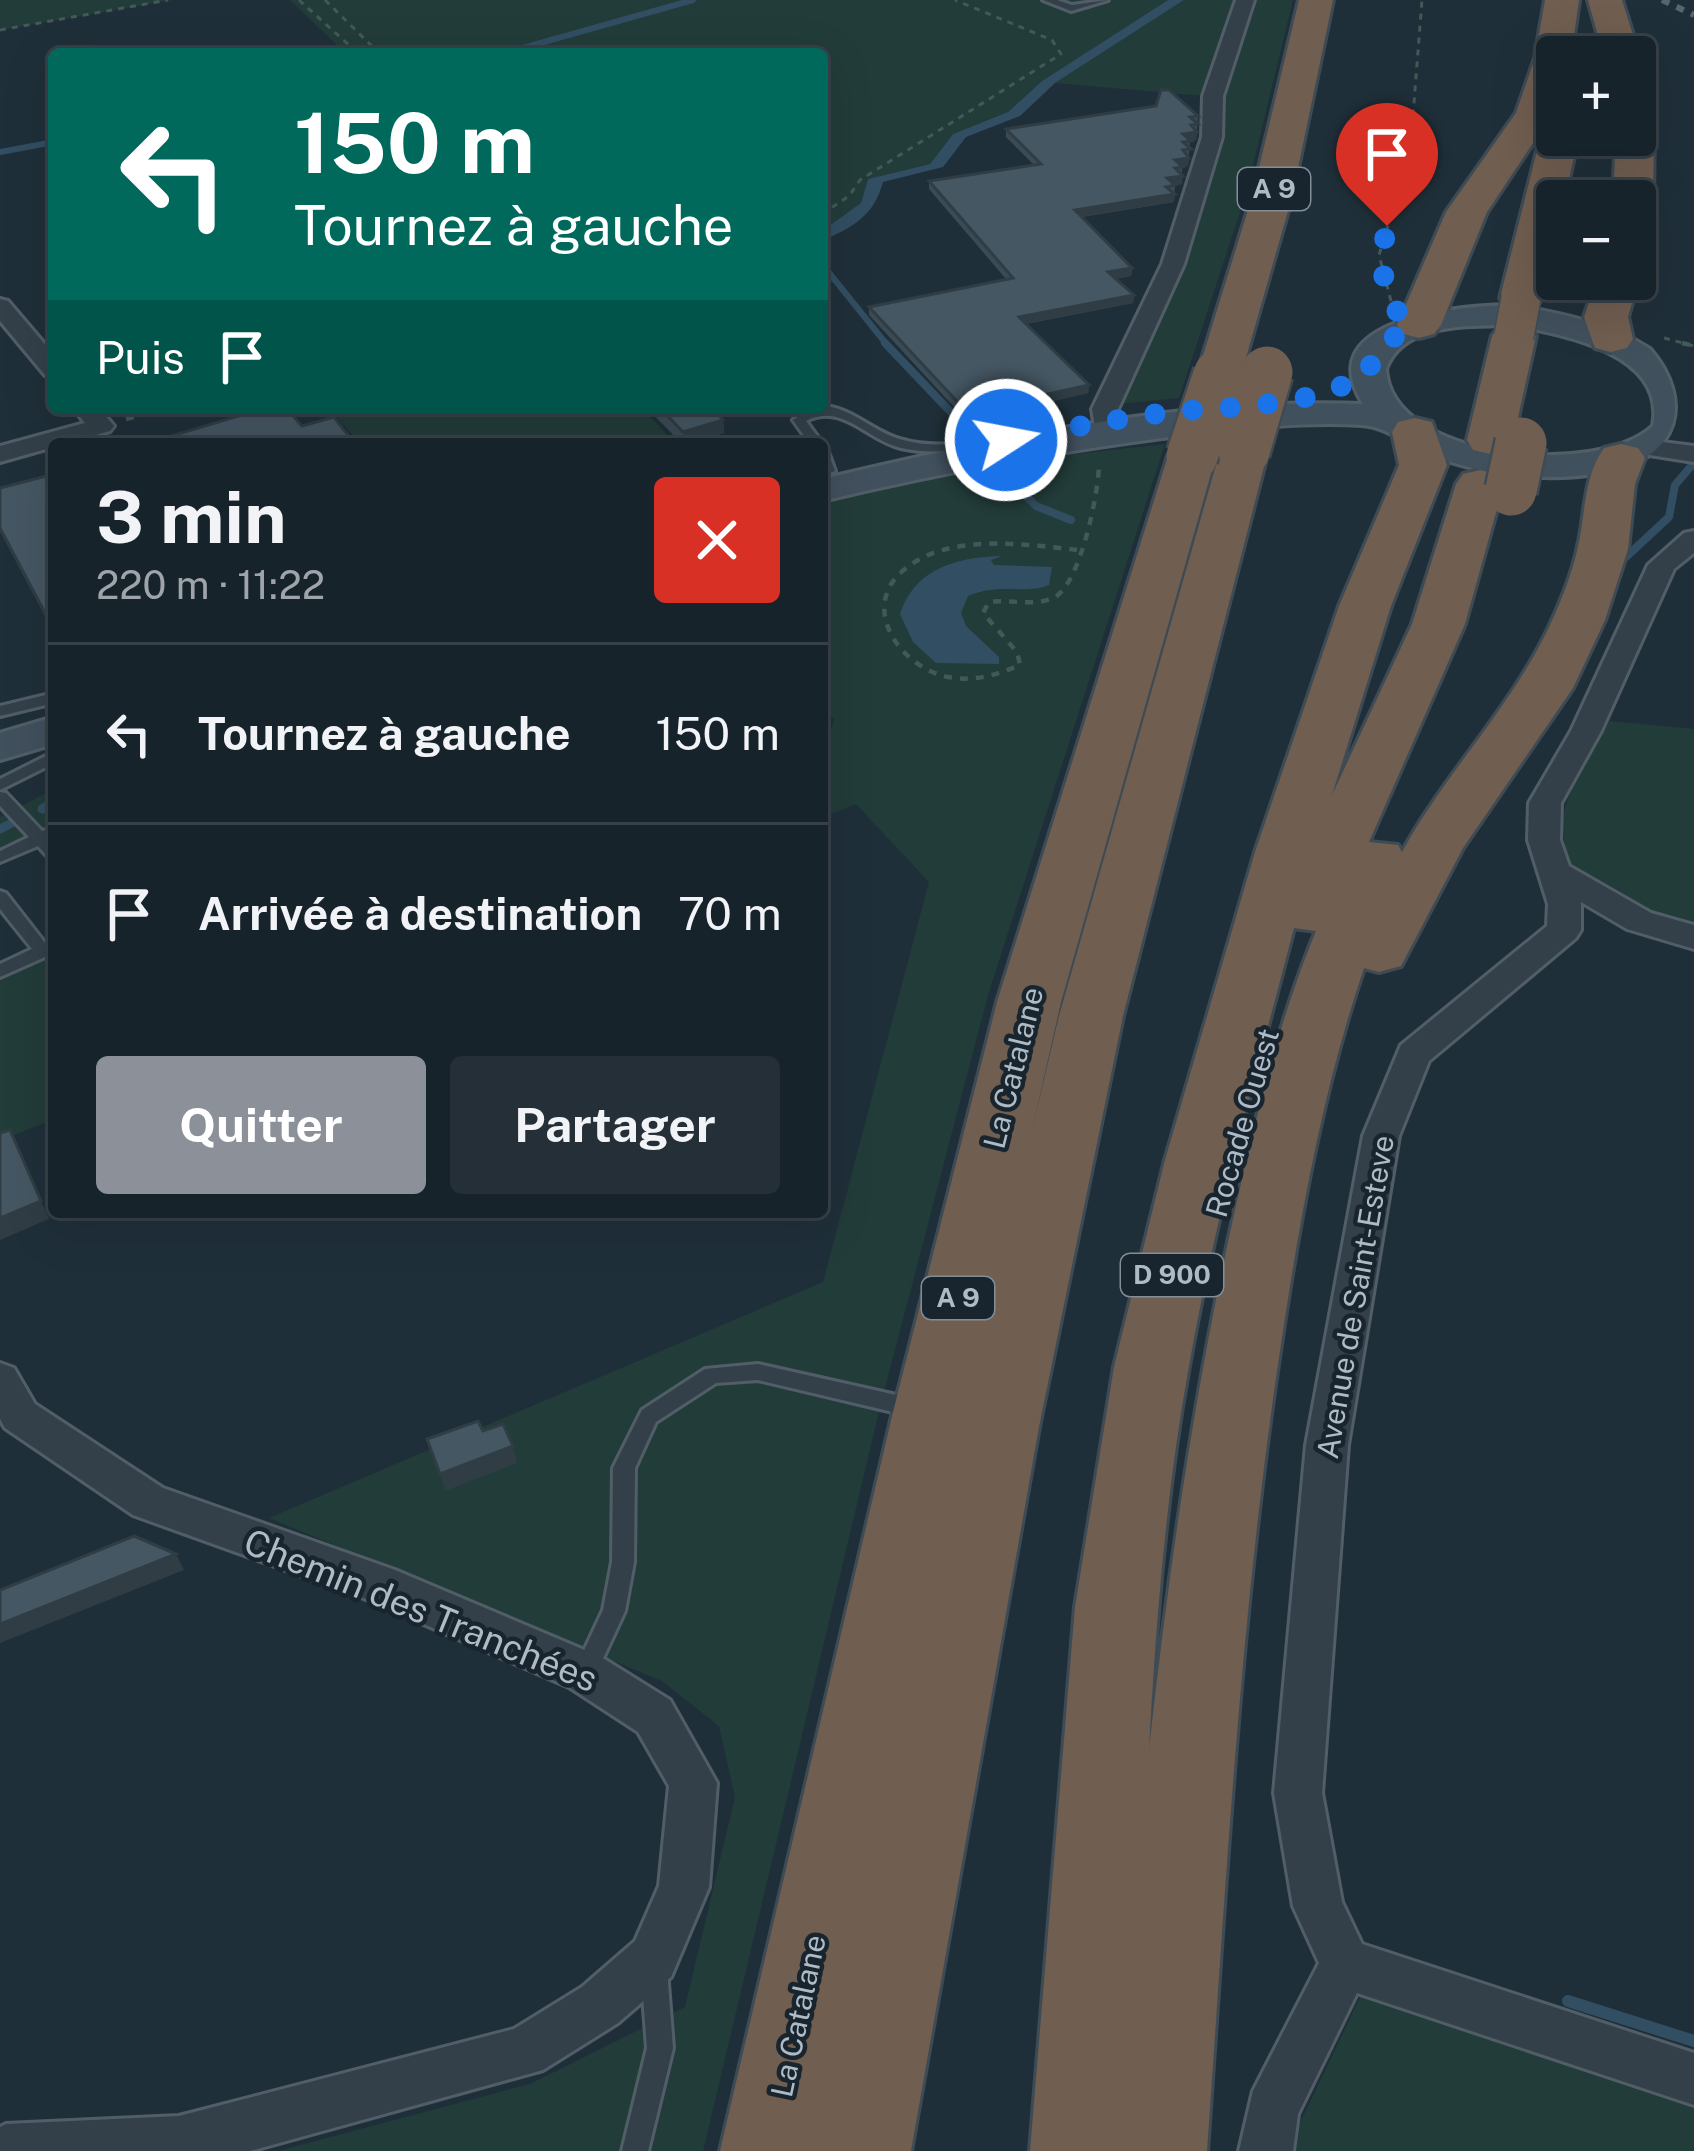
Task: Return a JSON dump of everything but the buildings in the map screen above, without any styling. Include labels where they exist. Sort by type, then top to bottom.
[{"type":"highway","name":"La Catalane","points":[[862,2151],[1001,1427],[1218,454],[1219,375],[1272,197],[1316,0]]},
{"type":"highway","points":[[1345,44],[1350,0]]},
{"type":"highway","points":[[1414,326],[1434,303],[1466,212],[1538,108],[1556,59],[1565,0]]},
{"type":"highway","points":[[1565,0],[1568,36]]},
{"type":"highway","points":[[1590,0],[1593,36]]},
{"type":"highway","points":[[1606,0],[1616,36]]},
{"type":"highway","name":"Rocade Ouest","points":[[1158,2151],[1223,1458],[1274,1183],[1323,999],[1396,808],[1464,659],[1492,576],[1501,464],[1537,310],[1557,156]]},
{"type":"highway","points":[[1611,300],[1606,317],[1627,347]]},
{"type":"highway","name":"La Catalane","points":[[770,2151],[931,1412],[1030,1003],[1218,454],[1272,351]]},
{"type":"highway","name":"D 900","points":[[1083,2151],[1116,1606],[1151,1367],[1199,1160],[1285,852],[1365,606],[1423,465],[1404,424]]},
{"type":"highway","name":"D 900","points":[[1223,1458],[1311,1144],[1368,972],[1436,844],[1546,688],[1579,620],[1604,549],[1611,484],[1671,431]]},
{"type":"highway","name":"Rocade Ouest","points":[[1083,2151],[1163,1498],[1201,1272],[1246,1099],[1291,964],[1342,828],[1411,688],[1501,464]]},
{"type":"main road","points":[[1404,424],[1374,395],[1368,373],[1373,355],[1414,326],[1462,316],[1512,315],[1564,323],[1627,347],[1694,359]]},
{"type":"main road","points":[[828,475],[1052,431],[1343,411],[1404,424],[1493,460],[1582,465],[1671,431],[1666,376],[1627,347]]},
{"type":"main road","points":[[828,489],[1098,429],[1324,395],[1368,373]]},
{"type":"main road","points":[[0,727],[48,712]]},
{"type":"main road","points":[[0,747],[48,732]]},
{"type":"street","points":[[1098,429],[1174,264],[1212,137],[1213,96],[1245,0]]},
{"type":"street","points":[[0,306],[48,363]]},
{"type":"street","points":[[0,454],[94,417]]},
{"type":"street","points":[[1639,921],[1564,930],[1565,904],[1544,840],[1545,803],[1586,731],[1662,565],[1694,539]]},
{"type":"street","points":[[1555,872],[1639,921],[1694,937]]},
{"type":"street","name":"Avenue de Saint-Esteve","points":[[1345,1964],[1318,1906],[1298,1793],[1327,1445],[1381,1136],[1414,1054],[1564,930]]},
{"type":"street","name":"Chemin des Tranchées","points":[[0,1381],[20,1416],[148,1502],[379,1584],[585,1672],[655,1715],[693,1783],[684,1887],[653,1959],[600,2005],[525,2052],[179,2143],[6,2151]]},
{"type":"street","points":[[1266,2151],[1271,2110],[1345,1964],[1694,2079]]},
{"type":"lane","points":[[1048,0],[1071,8],[1103,0]]},
{"type":"lane","points":[[828,410],[846,411],[902,444],[930,447],[1052,431]]},
{"type":"lane","points":[[812,438],[799,420],[816,414]]},
{"type":"lane","points":[[0,711],[48,699]]},
{"type":"lane","points":[[0,784],[48,760]]},
{"type":"lane","points":[[0,797],[47,835],[0,857]]},
{"type":"lane","points":[[0,897],[48,949],[0,971]]},
{"type":"lane","points":[[585,1672],[614,1611],[623,1562],[624,1468],[650,1416],[682,1390],[712,1375],[758,1372],[931,1412]]},
{"type":"lane","points":[[635,2151],[660,2048],[653,1959]]},
{"type":"path","points":[[0,29],[169,0]]},
{"type":"path","points":[[299,0],[352,48]]},
{"type":"path","points":[[325,0],[374,48]]},
{"type":"path","points":[[828,210],[849,196],[860,180],[1061,54],[1052,40],[955,0]]},
{"type":"path","points":[[1414,326],[1391,307],[1379,264],[1387,226],[1406,178],[1419,92],[1416,64],[1422,0]]},
{"type":"path","points":[[1077,550],[1000,542],[967,544],[929,557],[904,572],[889,589],[881,610],[889,632],[921,670],[938,677],[1003,675],[1020,665],[1017,652],[983,613],[988,602],[1054,597],[1068,589],[1077,550],[1097,502],[1098,429]]},
{"type":"green space","points":[[0,0],[173,0],[0,30]]},
{"type":"green space","points":[[290,0],[1168,0],[1042,81],[1008,112],[953,134],[930,164],[868,179],[861,203],[828,227],[828,48],[340,48]]},
{"type":"green space","points":[[1184,0],[1236,0],[1204,96],[1055,83]]},
{"type":"green space","points":[[1253,0],[1293,0],[1246,194],[1179,398],[1118,404]]},
{"type":"green space","points":[[334,414],[648,414],[670,438],[355,438]]},
{"type":"green space","points":[[1165,444],[988,995],[881,1403],[703,2151],[278,2151],[530,2084],[685,2007],[735,1797],[719,1726],[662,1681],[269,1518],[823,1282],[929,882],[856,804],[828,816],[828,741],[834,719],[828,716],[828,499],[977,465]]},
{"type":"green space","points":[[1609,721],[1694,729],[1694,925],[1644,911],[1573,872],[1563,827],[1565,810]]},
{"type":"green space","points":[[48,792],[48,830],[0,851],[0,817]]},
{"type":"green space","points":[[48,958],[48,1121],[0,1141],[0,980]]},
{"type":"green space","points":[[1361,1995],[1694,2106],[1694,2151],[1296,2151],[1300,2123]]},
{"type":"water","points":[[1168,0],[1184,0],[1055,83],[1020,116],[966,137],[943,167],[883,182],[861,219],[828,238],[828,227],[861,203],[868,179],[930,164],[953,134],[1008,112],[1042,81]]},
{"type":"water","points":[[1002,556],[991,560],[994,565],[1052,567],[1049,585],[968,596],[961,613],[966,626],[999,657],[999,664],[936,663],[913,642],[900,614],[907,598],[940,568]]},
{"type":"waterway","points":[[522,48],[693,0]]},
{"type":"waterway","points":[[0,152],[48,143]]},
{"type":"waterway","points":[[828,271],[888,346]]},
{"type":"waterway","points":[[885,343],[964,426]]},
{"type":"waterway","points":[[992,462],[1036,506],[1071,520]]},
{"type":"waterway","points":[[1626,557],[1669,517],[1675,485],[1693,464]]},
{"type":"waterway","points":[[42,809],[48,806]]},
{"type":"waterway","points":[[0,829],[12,823]]},
{"type":"waterway","points":[[1568,2001],[1694,2041]]},
{"type":"railway","points":[[1662,0],[1694,15]]},
{"type":"route","points":[[1006,440],[1162,413],[1294,400],[1344,387],[1368,373],[1373,355],[1409,328],[1391,307],[1379,264],[1387,226]]}]
